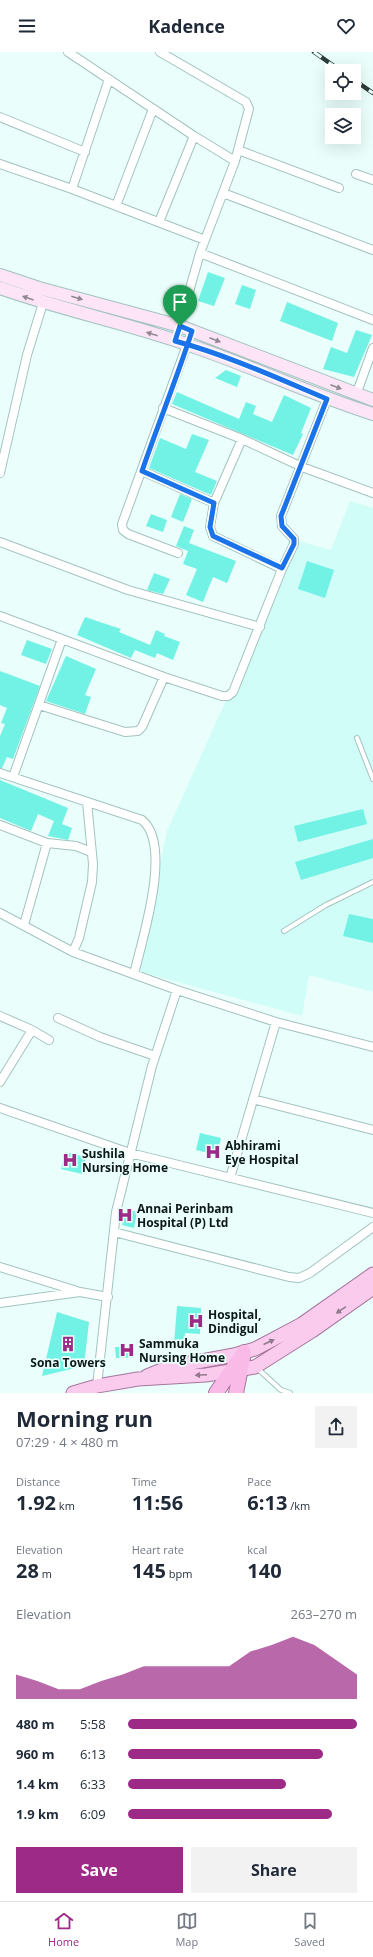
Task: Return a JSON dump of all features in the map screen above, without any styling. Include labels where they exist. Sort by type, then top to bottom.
[{"type":"highway","points":[[236,1393],[242,1370],[244,1352]]},
{"type":"highway","points":[[216,1393],[242,1370]]},
{"type":"main road","points":[[0,274],[47,290],[180,326],[356,395],[373,400]]},
{"type":"main road","points":[[0,288],[44,303],[187,344],[258,370],[327,399],[373,414]]},
{"type":"main road","points":[[138,1379],[169,1367],[244,1352],[275,1340],[302,1324],[373,1274]]},
{"type":"main road","points":[[73,1393],[97,1386],[138,1379],[242,1370],[312,1331],[373,1288]]},
{"type":"street","points":[[68,52],[194,136],[235,161]]},
{"type":"street","points":[[160,52],[246,102],[249,109],[235,161],[200,253],[175,341]]},
{"type":"street","points":[[72,189],[109,79]]},
{"type":"street","points":[[116,206],[153,109]]},
{"type":"street","points":[[0,117],[85,152]]},
{"type":"street","points":[[159,222],[194,136]]},
{"type":"street","points":[[238,150],[339,188]]},
{"type":"street","points":[[0,164],[72,189],[205,240]]},
{"type":"street","points":[[356,174],[373,180]]},
{"type":"street","points":[[223,193],[373,250]]},
{"type":"street","points":[[200,253],[373,320]]},
{"type":"street","points":[[0,473],[27,355],[44,303]]},
{"type":"street","points":[[178,553],[123,530],[123,518],[142,471],[163,408],[192,331]]},
{"type":"street","points":[[356,395],[373,348]]},
{"type":"street","points":[[0,616],[164,677],[222,696],[228,696],[234,692],[282,568],[294,544],[294,539],[282,526],[281,516],[302,467],[327,399]]},
{"type":"street","points":[[163,408],[242,439],[302,467],[373,493]]},
{"type":"street","points":[[242,439],[214,503],[210,527],[213,536],[282,568]]},
{"type":"street","points":[[142,471],[214,503]]},
{"type":"street","points":[[0,542],[128,590],[260,627]]},
{"type":"street","points":[[13,777],[62,640]]},
{"type":"street","points":[[39,705],[125,732],[133,732],[142,727],[164,677]]},
{"type":"street","points":[[0,773],[142,820],[148,825],[151,832],[156,865],[155,885],[134,974]]},
{"type":"street","points":[[73,952],[79,938],[92,882],[93,864],[87,802]]},
{"type":"street","points":[[0,825],[47,843],[76,846],[91,852]]},
{"type":"street","points":[[24,925],[47,843]]},
{"type":"street","points":[[0,913],[73,952],[177,990],[276,1022],[373,1047]]},
{"type":"street","points":[[97,1386],[108,1297],[116,1212],[156,1056],[177,990]]},
{"type":"street","points":[[0,1016],[32,1030],[49,1040]]},
{"type":"street","points":[[58,1018],[100,1036],[156,1056]]},
{"type":"street","points":[[230,1178],[276,1022]]},
{"type":"street","points":[[0,1082],[32,1030]]},
{"type":"street","points":[[253,1099],[373,1130]]},
{"type":"street","points":[[0,1108],[130,1153],[373,1213]]},
{"type":"street","points":[[114,1232],[289,1277],[299,1278],[310,1273],[373,1227]]},
{"type":"street","points":[[0,1267],[80,1292],[108,1297]]},
{"type":"street","points":[[0,1303],[80,1292]]},
{"type":"lane","points":[[358,738],[373,778]]},
{"type":"lane","points":[[284,931],[326,905],[373,882]]},
{"type":"lane","points":[[242,1370],[290,1393]]},
{"type":"shaded area","points":[[350,501],[373,508],[373,992],[309,975],[302,1016],[138,971],[167,831],[298,541],[331,550]]},
{"type":"building","points":[[208,272],[225,278],[214,306],[198,301]]},
{"type":"building","points":[[242,285],[256,290],[250,309],[235,304]]},
{"type":"building","points":[[287,302],[338,323],[332,341],[280,321]]},
{"type":"building","points":[[356,330],[372,335],[354,377],[323,369],[331,347],[347,353]]},
{"type":"building","points":[[226,370],[241,376],[237,387],[215,378]]},
{"type":"building","points":[[177,392],[239,419],[246,402],[256,406],[253,414],[272,422],[284,395],[311,408],[301,433],[303,434],[293,455],[172,404]]},
{"type":"building","points":[[192,434],[209,440],[195,472],[217,481],[211,495],[149,468],[160,438],[186,449]]},
{"type":"building","points":[[180,494],[192,499],[183,522],[171,517]]},
{"type":"building","points":[[151,514],[167,520],[163,532],[146,526]]},
{"type":"building","points":[[184,526],[194,530],[189,543],[236,561],[227,583],[213,577],[203,602],[186,595],[197,569],[183,564],[188,551],[176,546]]},
{"type":"building","points":[[307,561],[334,570],[325,598],[298,589]]},
{"type":"building","points":[[154,573],[170,579],[163,594],[147,590]]},
{"type":"building","points":[[85,617],[121,629],[119,632],[150,645],[156,630],[165,634],[164,636],[180,642],[173,660],[157,653],[155,658],[135,650],[131,658],[77,635]]},
{"type":"building","points":[[27,640],[52,649],[46,664],[21,655]]},
{"type":"building","points":[[66,656],[96,669],[85,695],[91,697],[85,714],[46,701]]},
{"type":"building","points":[[0,671],[40,686],[13,759],[7,757],[2,768],[0,768],[0,736],[5,724],[1,723],[7,708],[0,705]]},
{"type":"building","points":[[0,780],[68,808],[62,824],[72,828],[68,840],[48,836],[54,821],[38,814],[31,831],[0,818]]},
{"type":"building","points":[[363,809],[367,824],[298,842],[294,826]]},
{"type":"building","points":[[373,839],[373,858],[301,880],[295,862]]},
{"type":"building","points":[[349,914],[373,919],[373,943],[343,936]]},
{"type":"building","points":[[200,1133],[221,1138],[217,1155],[196,1150]]},
{"type":"building","points":[[65,1152],[86,1157],[82,1174],[61,1169]]},
{"type":"building","points":[[126,1209],[137,1212],[134,1228],[122,1225]]},
{"type":"building","points":[[177,1306],[201,1308],[200,1334],[185,1333],[184,1344],[174,1344]]},
{"type":"building","name":"Sona Towers","points":[[57,1312],[89,1322],[84,1366],[42,1376]]},
{"type":"building","points":[[115,1347],[133,1347],[134,1358],[116,1358]]},
{"type":"railway","points":[[314,52],[331,64]]},
{"type":"railway","points":[[361,85],[373,93]]},
{"type":"place","name":"Abhirami Eye Hospital","points":[[213,1152]]},
{"type":"place","name":"Sushila Nursing Home","points":[[70,1160]]},
{"type":"place","name":"Annai Perinbam Hospital (P) Ltd","points":[[125,1215]]},
{"type":"place","name":"Hospital, Dindigul","points":[[196,1321]]},
{"type":"place","name":"Sona Towers","points":[[68,1344]]},
{"type":"place","name":"Sammuka Nursing Home","points":[[127,1350]]},
{"type":"route","points":[[180,326],[175,341],[187,344],[258,370],[327,399],[302,467],[281,516],[280,521],[282,526],[294,539],[294,544],[282,568],[213,536],[210,527],[214,503],[142,471],[163,408],[187,344],[192,331],[180,326]]}]
